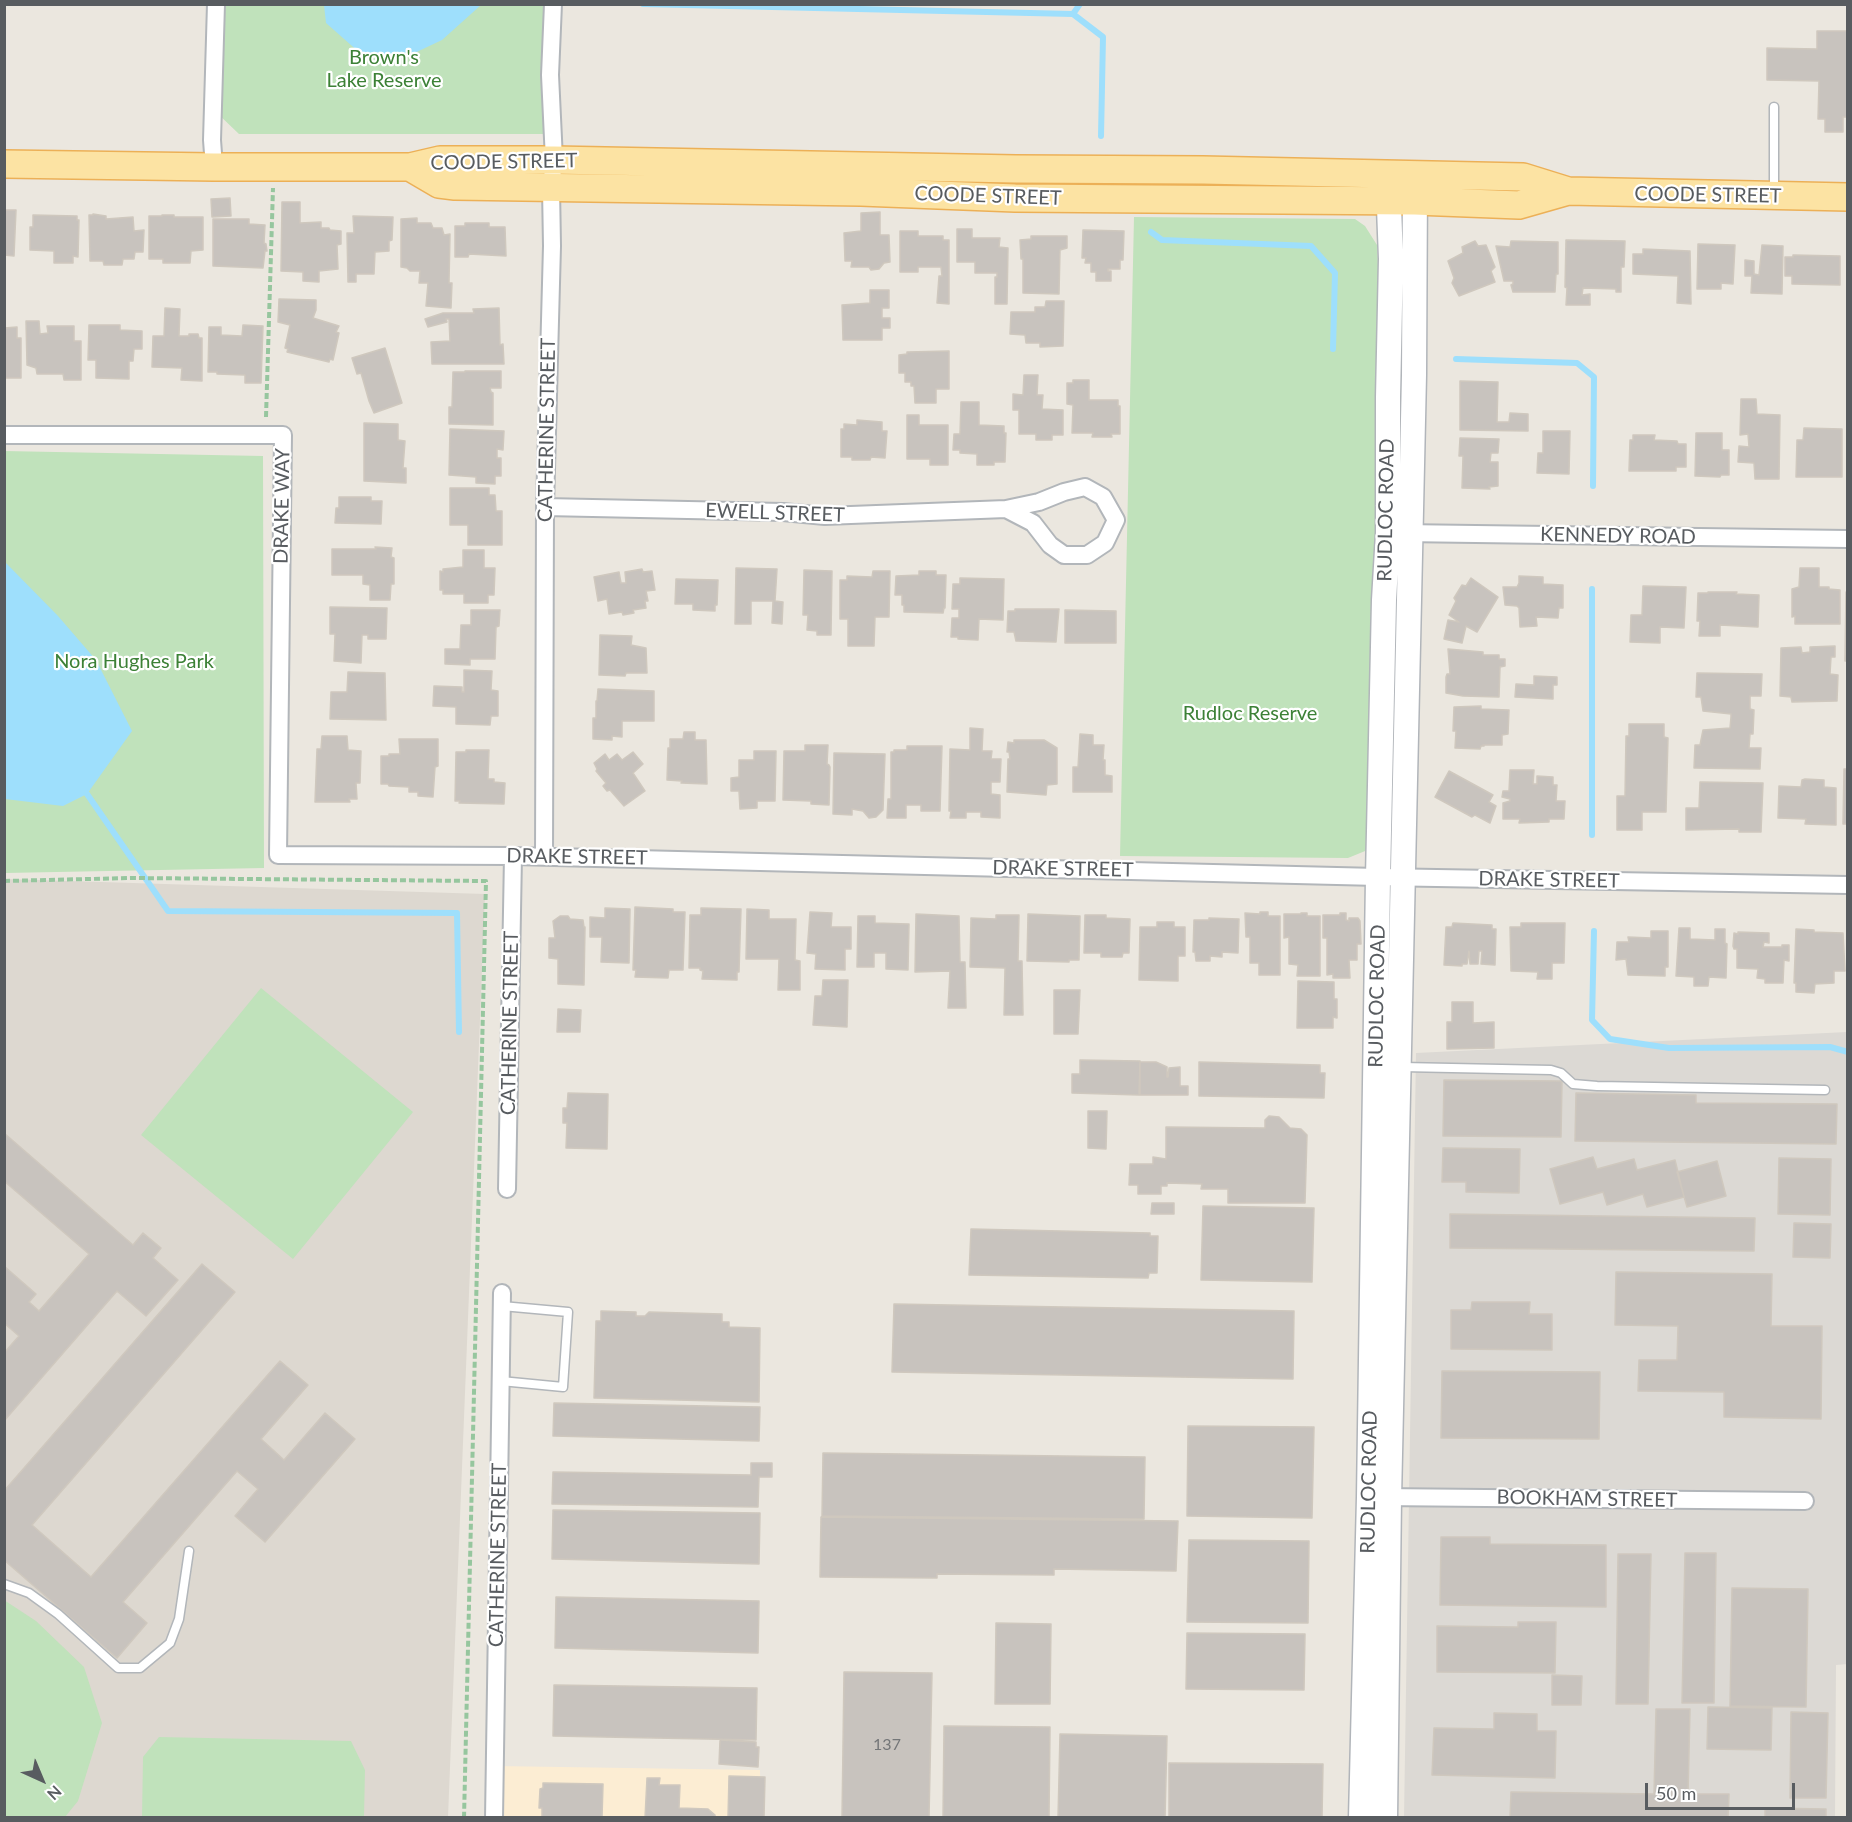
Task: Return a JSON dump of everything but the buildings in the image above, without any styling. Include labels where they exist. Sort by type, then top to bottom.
[{"type":"main road","name":"COODE STREET","points":[[4,164],[410,167],[440,160],[554,160],[1402,188]]},
{"type":"main road","name":"COODE STREET","points":[[410,167],[438,184],[455,186],[861,192],[1015,198],[1402,188],[1523,177],[1568,191],[1848,197]]},
{"type":"main road","name":"RUDLOC ROAD","points":[[1361,1818],[1399,1067],[1403,877],[1399,533],[1388,397],[1391,259],[1402,188]]},
{"type":"main road","name":"RUDLOC ROAD","points":[[1385,1818],[1379,1497],[1378,877],[1384,600],[1399,533]]},
{"type":"street","points":[[214,167],[212,140],[216,4]]},
{"type":"street","name":"CATHERINE STREET","points":[[544,856],[545,507],[552,246],[551,188],[554,160],[550,75],[552,4]]},
{"type":"street","name":"DRAKE WAY","points":[[4,435],[283,435],[278,855]]},
{"type":"street","name":"EWELL STREET","points":[[545,507],[783,512],[825,516],[1006,509],[1038,502],[1085,487],[1103,497],[1116,520],[1105,543],[1087,555],[1064,555],[1050,545],[1033,523],[1006,509]]},
{"type":"street","name":"KENNEDY ROAD","points":[[1399,533],[1848,539]]},
{"type":"street","name":"DRAKE STREET","points":[[278,855],[544,856],[1378,877],[1848,885]]},
{"type":"street","name":"CATHERINE STREET","points":[[507,1189],[513,856]]},
{"type":"street","name":"CATHERINE STREET","points":[[494,1818],[502,1300]]},
{"type":"street","name":"BOOKHAM STREET","points":[[1379,1497],[1805,1502]]},
{"type":"lane","points":[[1773,196],[1774,107]]},
{"type":"lane","points":[[1399,1067],[1551,1070],[1561,1073],[1573,1084],[1598,1086],[1825,1090]]},
{"type":"lane","points":[[501,1381],[563,1387],[568,1312],[502,1300]]},
{"type":"lane","points":[[4,1584],[29,1593],[58,1614],[118,1668],[140,1668],[170,1643],[179,1619],[189,1551]]},
{"type":"path","points":[[265,435],[273,166]]},
{"type":"path","points":[[4,881],[131,878],[486,881],[464,1818]]},
{"type":"shaded area","points":[[5,879],[485,894],[448,1817],[5,1818]]},
{"type":"shaded area","points":[[1847,1032],[1848,1664],[1836,1665],[1835,1817],[1404,1818],[1416,1053]]},
{"type":"shaded area","points":[[495,1766],[760,1770],[761,1817],[494,1818]]},
{"type":"green space","name":"Brown's Lake Reserve","points":[[222,5],[553,5],[553,134],[239,134],[216,112]]},
{"type":"green space","name":"Rudloc Reserve","points":[[1134,217],[1355,219],[1365,226],[1377,245],[1384,383],[1370,849],[1348,858],[1120,856]]},
{"type":"green space","name":"Nora Hughes Park","points":[[4,451],[263,456],[264,868],[5,873]]},
{"type":"green space","points":[[261,988],[413,1112],[293,1259],[141,1135]]},
{"type":"green space","points":[[4,1600],[36,1621],[84,1667],[102,1723],[78,1801],[65,1817],[5,1817]]},
{"type":"green space","points":[[159,1737],[351,1741],[365,1770],[364,1817],[142,1817],[143,1757]]},
{"type":"water","points":[[324,4],[481,5],[442,40],[406,57],[360,53],[326,23]]},
{"type":"water","points":[[5,562],[58,616],[96,660],[132,731],[87,794],[63,806],[5,799]]},
{"type":"waterway","points":[[643,4],[1073,14],[1103,37],[1101,136]]},
{"type":"waterway","points":[[1073,14],[1080,4]]},
{"type":"waterway","points":[[1151,232],[1162,240],[1311,246],[1335,273],[1333,349]]},
{"type":"waterway","points":[[1456,359],[1577,363],[1594,377],[1593,486]]},
{"type":"waterway","points":[[1592,589],[1592,835]]},
{"type":"waterway","points":[[87,794],[168,911],[457,913],[459,1032]]},
{"type":"waterway","points":[[1594,931],[1592,1020],[1610,1039],[1669,1048],[1830,1047],[1848,1052]]}]
